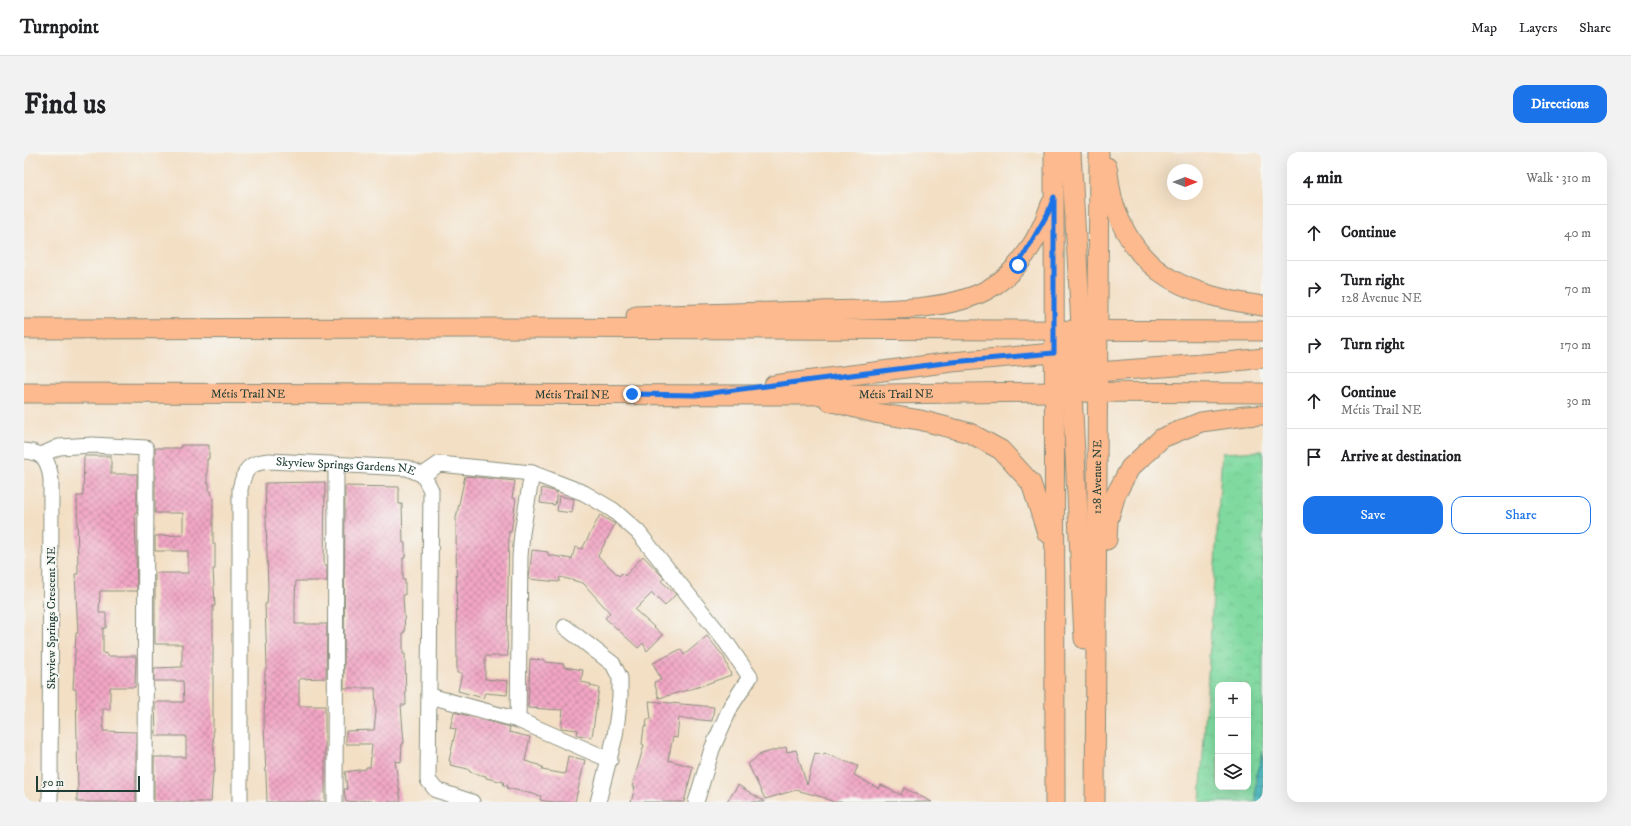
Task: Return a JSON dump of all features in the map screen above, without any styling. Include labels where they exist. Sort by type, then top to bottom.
[{"type":"main road","name":"128 Avenue NE","points":[[1054,152],[1054,330],[1076,341],[1093,373],[1098,392],[1094,757],[1095,802]]},
{"type":"main road","points":[[1071,152],[1076,341]]},
{"type":"main road","name":"128 Avenue NE","points":[[1055,802],[1054,567],[1065,388],[1076,341],[1099,152]]},
{"type":"main road","points":[[1102,152],[1107,168],[1113,200],[1129,239],[1152,267],[1184,286],[1223,300],[1263,306]]},
{"type":"main road","points":[[497,328],[543,319],[910,308],[959,301],[990,289],[1018,265],[1048,213],[1054,197]]},
{"type":"main road","points":[[24,329],[497,328],[1054,330],[1076,341]]},
{"type":"main road","points":[[696,395],[952,362],[1076,341],[1263,332]]},
{"type":"main road","points":[[1094,757],[1086,698],[1065,388],[1093,373],[1263,358]]},
{"type":"main road","name":"Métis Trail NE","points":[[24,393],[805,395],[1065,388],[1098,392],[1263,393]]},
{"type":"main road","points":[[805,395],[875,413],[920,420],[970,433],[1004,452],[1031,483],[1045,522],[1054,567]]},
{"type":"main road","points":[[1094,757],[1099,704],[1103,590],[1108,521],[1116,494],[1130,468],[1162,438],[1201,422],[1263,415]]},
{"type":"street","points":[[24,451],[41,456],[59,447],[93,445],[146,448],[145,802]]},
{"type":"street","name":"Skyview Springs Crescent NE","points":[[41,456],[49,464],[51,480],[50,802]]},
{"type":"street","name":"Skyview Springs Gardens NE","points":[[240,802],[240,489],[244,473],[255,463],[269,461],[407,468],[424,475],[431,490],[428,780],[436,790],[472,802]]},
{"type":"street","points":[[335,802],[336,464]]},
{"type":"street","points":[[424,475],[439,464],[532,473],[584,492],[612,510],[638,532],[726,642],[750,677],[731,706],[712,749],[696,802]]},
{"type":"street","points":[[518,720],[520,557],[522,533],[532,473]]},
{"type":"street","points":[[565,626],[613,664],[620,678],[620,697],[610,760],[598,802]]},
{"type":"street","points":[[430,696],[518,720],[610,760]]},
{"type":"green space","points":[[1263,451],[1263,802],[1200,802],[1222,453]]},
{"type":"water","points":[[1263,752],[1263,802],[1256,802],[1256,775]]},
{"type":"building","points":[[181,445],[209,445],[209,459],[207,459],[207,483],[209,483],[209,491],[211,491],[213,500],[213,544],[215,544],[215,569],[213,569],[215,606],[213,606],[213,729],[215,772],[213,772],[211,802],[154,802],[154,757],[186,757],[186,736],[156,736],[155,702],[184,702],[183,681],[154,681],[154,668],[182,667],[182,644],[155,644],[155,573],[188,573],[188,551],[155,551],[155,536],[183,535],[183,513],[155,513],[155,448],[181,448]]},
{"type":"building","points":[[84,456],[111,456],[111,474],[137,474],[137,513],[135,513],[137,591],[100,591],[99,613],[106,613],[106,628],[103,628],[103,653],[107,654],[107,656],[136,656],[135,687],[110,687],[110,709],[103,709],[103,731],[136,732],[136,802],[77,802],[76,689],[73,689],[76,633],[78,633],[75,574],[78,574],[77,496],[83,496]]},
{"type":"building","points":[[465,476],[515,481],[512,498],[516,499],[511,532],[509,532],[508,656],[485,656],[485,679],[508,681],[507,695],[485,693],[483,698],[458,691],[462,673],[457,673],[456,518]]},
{"type":"building","points":[[325,482],[324,565],[327,565],[327,581],[296,581],[295,624],[327,624],[326,678],[299,679],[299,706],[325,706],[325,802],[267,802],[264,723],[265,671],[267,666],[265,604],[267,604],[268,589],[265,483]]},
{"type":"building","points":[[345,486],[399,487],[399,504],[402,504],[403,543],[405,543],[405,558],[403,558],[403,580],[405,580],[405,595],[403,595],[405,632],[403,632],[403,654],[405,654],[406,705],[401,705],[404,743],[402,743],[401,762],[395,761],[401,802],[373,802],[372,800],[346,802],[344,789],[347,789],[345,772],[370,767],[372,744],[346,744],[346,731],[374,730],[376,712],[375,688],[344,688]]},
{"type":"building","points":[[542,488],[557,492],[555,505],[540,503]]},
{"type":"building","points":[[559,496],[574,499],[572,513],[557,511]]},
{"type":"building","points":[[600,515],[615,524],[598,556],[619,576],[622,573],[625,576],[643,556],[664,578],[661,581],[676,594],[665,606],[652,593],[635,610],[663,635],[647,651],[643,643],[638,648],[605,618],[610,613],[583,583],[560,577],[559,582],[529,579],[532,550],[548,552],[548,555],[572,559],[575,547],[582,549]]},
{"type":"building","points":[[707,636],[724,657],[731,675],[698,687],[659,698],[654,682],[661,680],[653,663],[681,649],[684,655]]},
{"type":"building","points":[[530,659],[545,660],[545,662],[564,664],[564,667],[583,670],[581,682],[591,684],[590,686],[599,688],[592,737],[577,735],[578,730],[561,728],[563,710],[528,708]]},
{"type":"building","points":[[649,701],[714,707],[712,721],[679,718],[677,738],[673,737],[668,760],[693,767],[684,802],[631,802],[635,787],[632,787],[644,745],[642,744],[644,727],[646,727],[647,719],[651,719]]},
{"type":"building","points":[[454,712],[510,727],[509,732],[530,737],[525,761],[543,767],[542,770],[565,774],[568,756],[585,760],[575,802],[552,802],[540,800],[541,796],[507,788],[508,786],[503,785],[504,782],[486,778],[486,776],[470,772],[468,769],[450,765],[451,762],[449,761],[456,729],[450,728]]},
{"type":"building","points":[[786,747],[787,752],[796,750],[807,785],[815,753],[824,755],[824,753],[858,766],[854,775],[879,789],[881,785],[901,795],[904,788],[932,802],[834,802],[826,798],[796,790],[765,799],[748,764],[761,754]]},
{"type":"building","points":[[738,785],[765,802],[727,802]]},
{"type":"route","points":[[632,394],[696,395],[952,362],[1054,353],[1054,197],[1048,213],[1036,236],[1018,265]]}]
